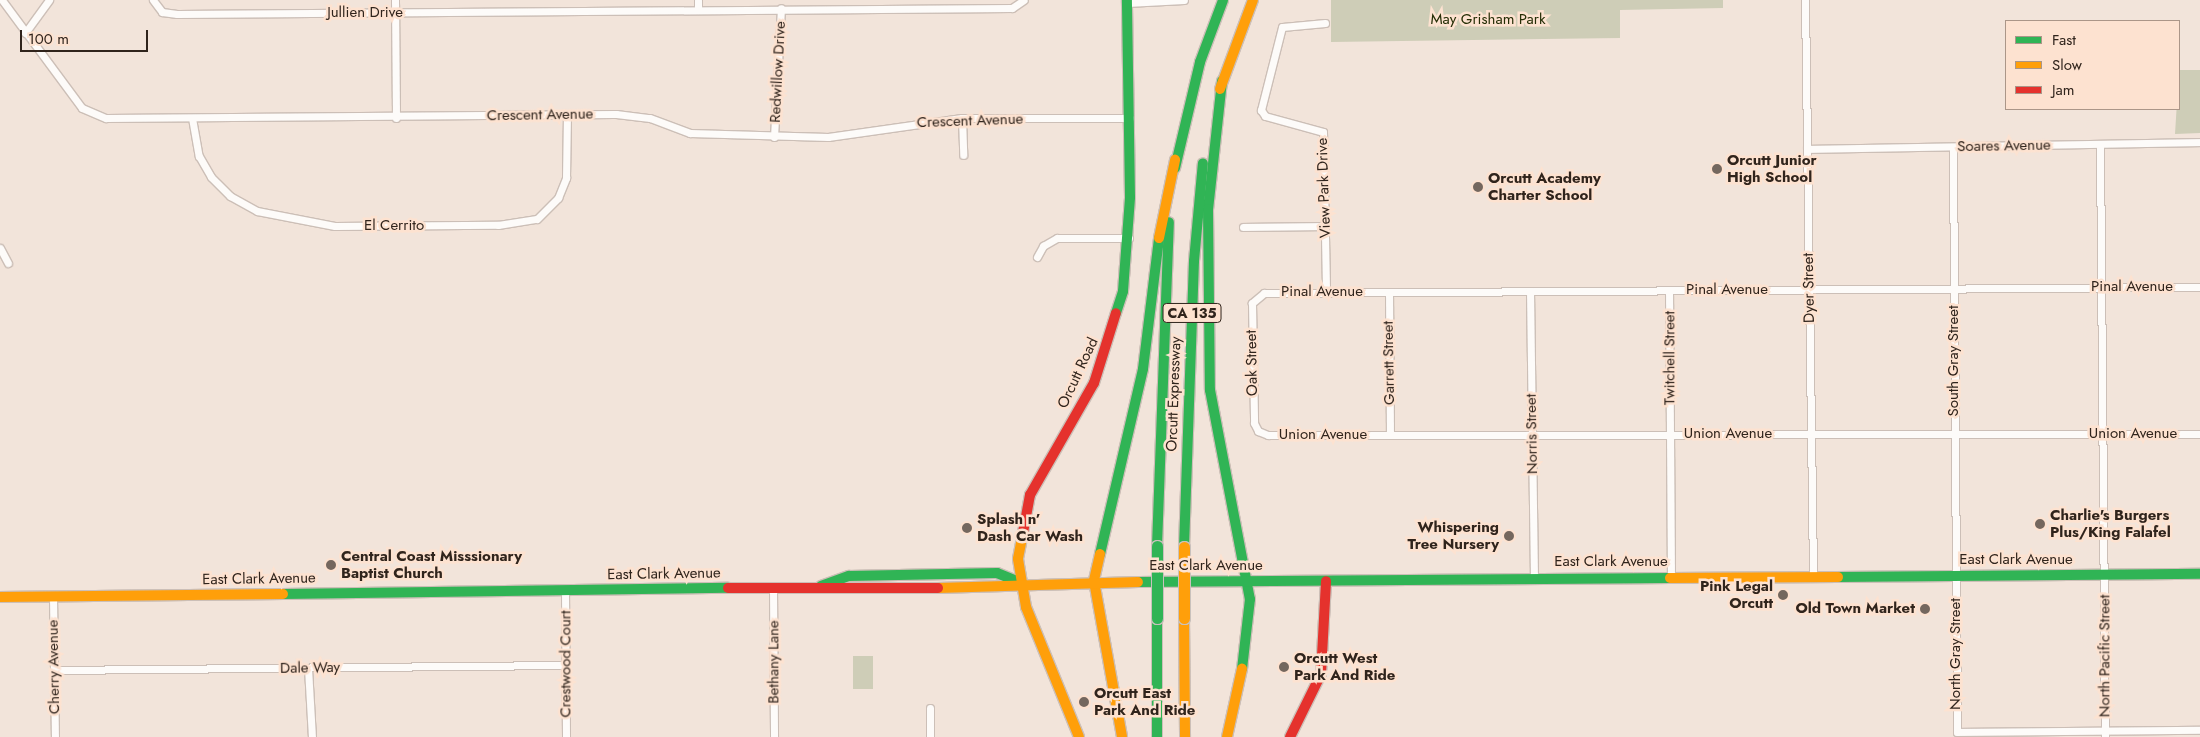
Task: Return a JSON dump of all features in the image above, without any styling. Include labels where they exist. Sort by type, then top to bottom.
[{"type":"main road","name":"Orcutt Expressway","points":[[1157,737],[1157,546],[1168,228],[1175,160],[1200,62],[1223,0]]},
{"type":"main road","name":"Orcutt Expressway","points":[[1185,737],[1184,547],[1198,201],[1222,82],[1252,0]]},
{"type":"main road","name":"Orcutt Road","points":[[1079,737],[1026,607],[1018,559],[1030,495],[1104,359],[1123,291],[1129,238],[1130,118],[1127,1]]},
{"type":"main road","points":[[1222,82],[1208,209],[1210,390],[1250,581],[1248,644],[1227,737]]},
{"type":"main road","points":[[1122,737],[1094,582],[1143,369],[1160,228],[1175,160]]},
{"type":"main road","name":"East Clark Avenue","points":[[818,587],[849,576],[997,572],[1022,583]]},
{"type":"main road","name":"East Clark Avenue","points":[[0,597],[818,587],[1003,589],[1022,583],[1094,582],[2200,574]]},
{"type":"main road","points":[[1290,737],[1321,674],[1326,581]]},
{"type":"street","name":"Crescent Avenue","points":[[2,0],[25,33],[91,114],[106,118],[396,118],[616,114],[650,118],[690,133],[774,137],[828,137],[962,118],[1130,118]]},
{"type":"street","points":[[25,33],[49,0]]},
{"type":"street","name":"Jullien Drive","points":[[153,0],[158,10],[177,14],[395,14],[1022,2]]},
{"type":"street","points":[[395,0],[396,118]]},
{"type":"street","points":[[698,0],[698,9]]},
{"type":"street","points":[[1127,1],[1184,0]]},
{"type":"street","name":"Dyer Street","points":[[1805,0],[1812,576]]},
{"type":"street","name":"Redwillow Drive","points":[[774,137],[781,8]]},
{"type":"street","name":"View Park Drive","points":[[1325,23],[1282,27],[1261,110],[1265,116],[1323,132],[1326,292]]},
{"type":"street","name":"El Cerrito","points":[[192,118],[199,156],[211,177],[230,196],[257,211],[335,226],[498,225],[537,219],[558,198],[566,178],[567,114]]},
{"type":"street","points":[[962,118],[963,155]]},
{"type":"street","name":"Soares Avenue","points":[[1807,149],[2200,142]]},
{"type":"street","name":"North Pacific Street","points":[[2100,145],[2105,734]]},
{"type":"street","name":"South Gray Street","points":[[1953,147],[1956,576]]},
{"type":"street","points":[[1243,227],[1325,226]]},
{"type":"street","points":[[1037,257],[1043,246],[1056,238],[1129,238]]},
{"type":"street","points":[[0,248],[8,263]]},
{"type":"street","name":"Pinal Avenue","points":[[1255,295],[1326,292],[2200,287]]},
{"type":"street","name":"Twitchell Street","points":[[1669,290],[1672,577]]},
{"type":"street","name":"Norris Street","points":[[1530,291],[1534,578]]},
{"type":"street","name":"Garrett Street","points":[[1389,292],[1390,434]]},
{"type":"street","name":"Oak Street","points":[[1255,295],[1252,398],[1258,431]]},
{"type":"street","name":"Union Avenue","points":[[1258,431],[1390,434],[2200,434]]},
{"type":"street","name":"North Gray Street","points":[[1956,576],[1957,732],[2105,734]]},
{"type":"street","name":"Bethany Lane","points":[[773,588],[774,737]]},
{"type":"street","name":"Crestwood Court","points":[[565,591],[566,737]]},
{"type":"street","name":"Cherry Avenue","points":[[53,597],[55,737]]},
{"type":"street","name":"Dale Way","points":[[54,670],[565,665]]},
{"type":"street","points":[[308,668],[312,737]]},
{"type":"street","points":[[930,708],[930,737]]},
{"type":"street","points":[[2105,734],[2200,730]]},
{"type":"green space","name":"May Grisham Park","points":[[1331,0],[1723,0],[1723,8],[1620,10],[1620,38],[1331,42]]},
{"type":"green space","points":[[2180,70],[2200,70],[2200,133],[2175,134],[2176,110],[2180,110]]},
{"type":"green space","points":[[853,656],[873,656],[873,689],[853,689]]},
{"type":"traffic: fast","points":[[1116,313],[1123,291],[1130,197],[1127,0]]},
{"type":"traffic: fast","points":[[1175,168],[1200,62],[1223,0]]},
{"type":"traffic: fast","points":[[1222,81],[1208,209],[1210,390],[1250,599],[1242,669]]},
{"type":"traffic: fast","points":[[1184,547],[1194,261],[1203,163]]},
{"type":"traffic: fast","points":[[1157,546],[1169,222]]},
{"type":"traffic: fast","points":[[1100,554],[1143,369],[1159,238]]},
{"type":"traffic: fast","points":[[1157,546],[1157,618]]},
{"type":"traffic: fast","points":[[821,586],[849,576],[997,573],[1022,583]]},
{"type":"traffic: fast","points":[[1838,577],[2200,574]]},
{"type":"traffic: fast","points":[[1138,582],[1670,578]]},
{"type":"traffic: fast","points":[[283,594],[728,588]]},
{"type":"traffic: fast","points":[[1157,618],[1157,737]]},
{"type":"traffic: slow","points":[[1220,89],[1253,0]]},
{"type":"traffic: slow","points":[[1159,238],[1175,160]]},
{"type":"traffic: slow","points":[[1022,538],[1018,559],[1026,607],[1079,737]]},
{"type":"traffic: slow","points":[[1184,547],[1184,618]]},
{"type":"traffic: slow","points":[[1100,554],[1094,581],[1122,737]]},
{"type":"traffic: slow","points":[[1670,578],[1838,577]]},
{"type":"traffic: slow","points":[[938,588],[1138,582]]},
{"type":"traffic: slow","points":[[0,597],[283,594]]},
{"type":"traffic: slow","points":[[1184,618],[1185,737]]},
{"type":"traffic: slow","points":[[1227,737],[1242,669]]},
{"type":"traffic: jam","points":[[1022,538],[1030,495],[1094,383],[1116,313]]},
{"type":"traffic: jam","points":[[1290,737],[1321,674],[1326,581]]},
{"type":"traffic: jam","points":[[728,588],[938,588]]},
{"type":"place","name":"Orcutt Junior High School","points":[[1717,169]]},
{"type":"place","name":"Orcutt Academy Charter School","points":[[1478,187]]},
{"type":"place","name":"Charlie's Burgers Plus/King Falafel","points":[[2040,524]]},
{"type":"place","name":"Splash n’ Dash Car Wash","points":[[967,528]]},
{"type":"place","name":"Whispering Tree Nursery","points":[[1509,536]]},
{"type":"place","name":"Central Coast Misssionary Baptist Church","points":[[331,565]]},
{"type":"place","name":"Pink Legal Orcutt","points":[[1783,595]]},
{"type":"place","name":"Old Town Market","points":[[1925,609]]},
{"type":"place","name":"Orcutt West Park And Ride","points":[[1284,667]]},
{"type":"place","name":"Orcutt East Park And Ride","points":[[1084,702]]}]
